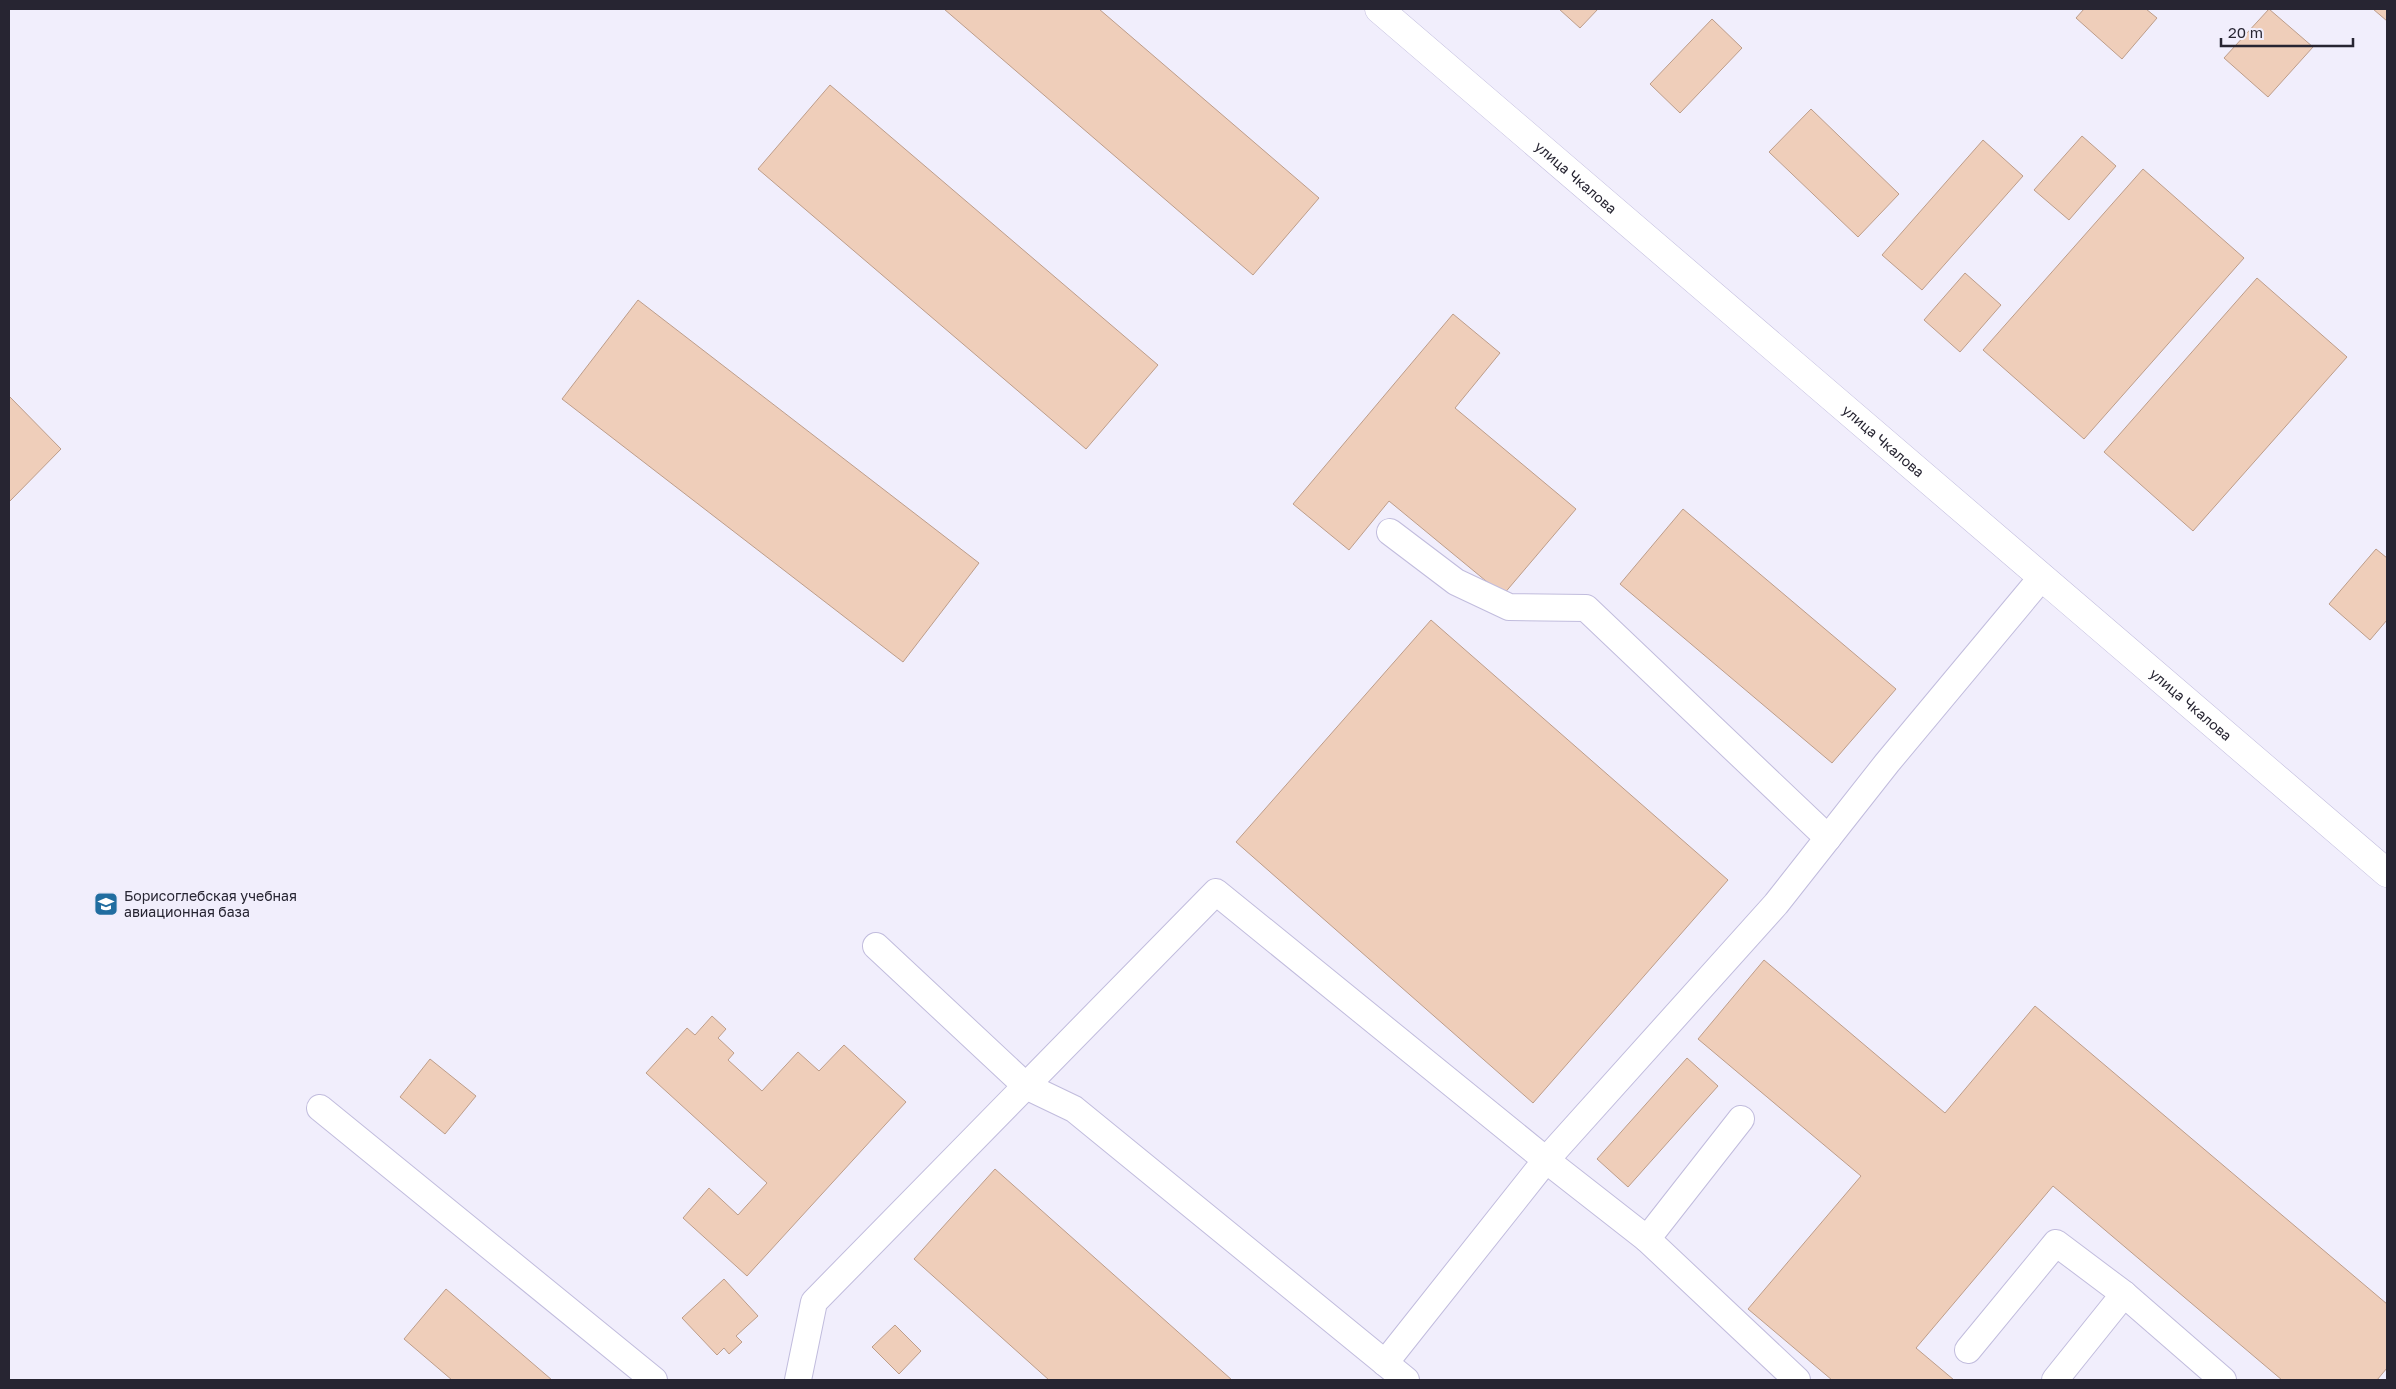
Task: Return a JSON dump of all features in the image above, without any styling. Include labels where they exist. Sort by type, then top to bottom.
[{"type":"street","name":"улица Чкалова","points":[[1386,11],[2387,873]]},
{"type":"lane","points":[[1390,532],[1456,582],[1509,607],[1586,608],[1828,838]]},
{"type":"lane","points":[[1385,1363],[1546,1160],[1776,904],[1887,763],[2042,577]]},
{"type":"lane","points":[[798,1380],[814,1302],[1216,892],[1546,1160],[1647,1239],[1797,1380]]},
{"type":"lane","points":[[876,946],[1026,1086],[1074,1109],[1406,1380]]},
{"type":"lane","points":[[320,1108],[654,1380]]},
{"type":"lane","points":[[1647,1239],[1741,1119]]},
{"type":"lane","points":[[1968,1350],[2056,1243],[2124,1294],[2223,1380]]},
{"type":"lane","points":[[2055,1380],[2124,1294]]},
{"type":"building","points":[[944,9],[1099,9],[1319,198],[1253,275]]},
{"type":"building","points":[[1559,9],[1598,9],[1580,28]]},
{"type":"building","points":[[2084,9],[2146,9],[2157,18],[2122,59],[2076,18]]},
{"type":"building","points":[[2269,9],[2313,47],[2268,97],[2224,58]]},
{"type":"building","points":[[2373,9],[2387,9],[2387,21]]},
{"type":"building","points":[[1712,19],[1742,48],[1680,113],[1650,84]]},
{"type":"building","points":[[830,85],[1158,365],[1086,449],[758,169]]},
{"type":"building","points":[[1811,109],[1899,194],[1858,237],[1769,152]]},
{"type":"building","points":[[2082,136],[2116,166],[2069,220],[2034,190]]},
{"type":"building","points":[[1983,140],[2023,176],[1922,290],[1882,255]]},
{"type":"building","points":[[2143,169],[2244,258],[2084,439],[1983,350]]},
{"type":"building","points":[[1965,273],[2001,305],[1960,352],[1924,320]]},
{"type":"building","points":[[2257,278],[2347,357],[2193,531],[2104,452]]},
{"type":"building","points":[[638,300],[979,563],[903,662],[562,399]]},
{"type":"building","points":[[1453,314],[1500,353],[1455,408],[1576,509],[1503,595],[1389,501],[1349,550],[1293,504]]},
{"type":"building","points":[[9,396],[61,449],[9,502]]},
{"type":"building","points":[[1683,509],[1896,689],[1832,763],[1620,584]]},
{"type":"building","points":[[2376,549],[2387,558],[2387,620],[2370,640],[2329,604]]},
{"type":"building","points":[[1431,620],[1728,880],[1533,1103],[1236,842]]},
{"type":"building","points":[[1764,960],[1945,1113],[2035,1006],[2387,1304],[2387,1368],[2377,1380],[2282,1380],[2053,1186],[1916,1348],[1954,1380],[1832,1380],[1748,1309],[1861,1176],[1698,1039]]},
{"type":"building","points":[[712,1016],[726,1029],[718,1038],[734,1053],[728,1060],[762,1091],[798,1052],[819,1071],[844,1045],[906,1102],[747,1276],[683,1218],[709,1188],[738,1215],[767,1183],[646,1073],[687,1028],[695,1035]]},
{"type":"building","points":[[1687,1058],[1718,1086],[1628,1187],[1597,1159]]},
{"type":"building","points":[[430,1059],[476,1096],[445,1134],[400,1097]]},
{"type":"building","points":[[995,1169],[1232,1380],[1049,1380],[914,1259]]},
{"type":"building","points":[[724,1279],[758,1316],[736,1336],[742,1342],[729,1354],[724,1348],[717,1355],[682,1318]]},
{"type":"building","points":[[446,1289],[552,1380],[452,1380],[404,1339]]},
{"type":"building","points":[[895,1325],[921,1351],[899,1374],[872,1347]]},
{"type":"place","name":"Борисоглебская учебная авиационная база","points":[[106,904]]}]
